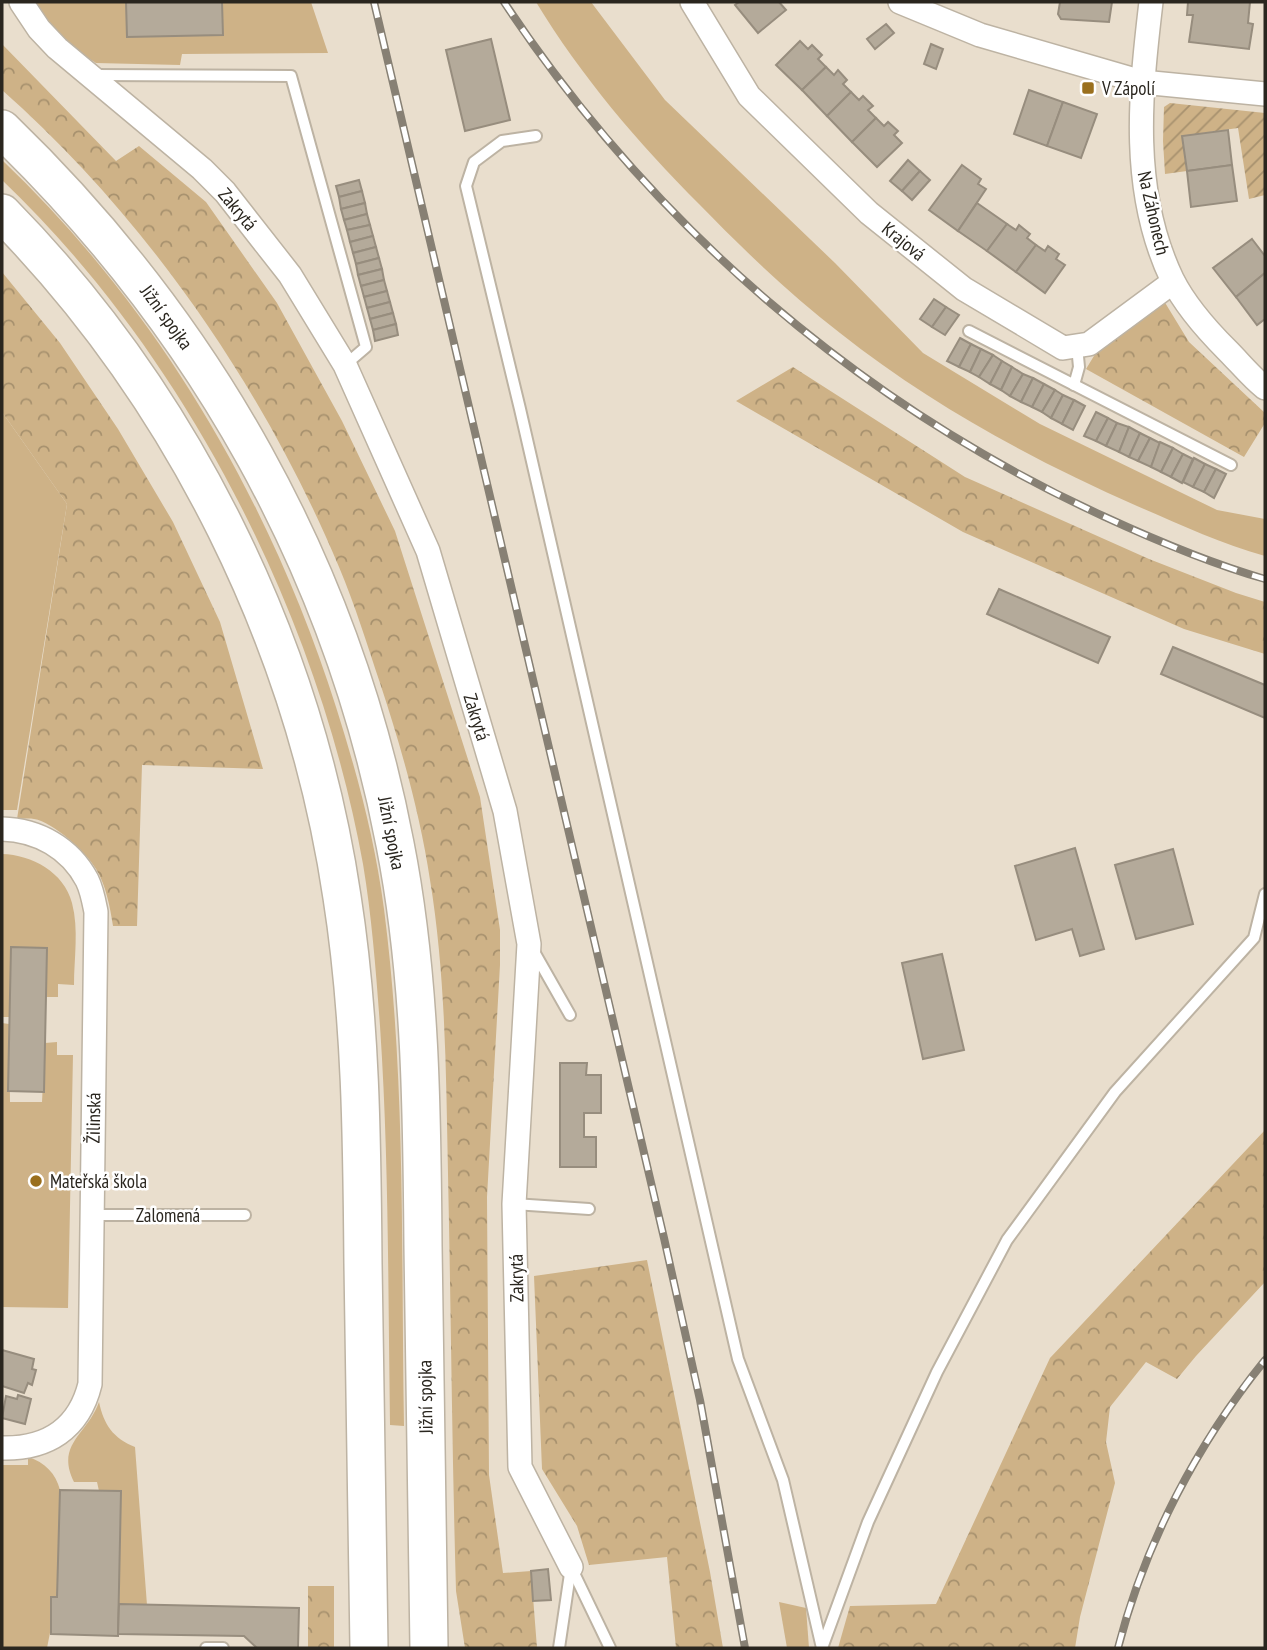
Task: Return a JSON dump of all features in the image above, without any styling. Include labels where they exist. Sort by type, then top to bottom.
[{"type":"highway","name":"Jižní spojka","points":[[2,129],[86,216],[130,268],[171,322],[245,436],[310,566],[337,634],[364,715],[396,846],[416,1001],[423,1187],[429,1648]]},
{"type":"highway","points":[[2,214],[61,278],[102,330],[141,383],[183,451],[241,560],[293,691],[313,758],[330,827],[342,896],[357,1041],[362,1170],[369,1648]]},
{"type":"street","name":"Zakrytá","points":[[21,2],[39,29],[225,192],[290,275],[345,365],[428,551],[505,811],[529,944],[514,1205],[520,1467],[571,1567]]},
{"type":"street","name":"Krajová","points":[[692,2],[749,96],[869,212],[964,289],[1063,348],[1077,346]]},
{"type":"street","points":[[900,2],[979,35],[1142,82],[1265,94]]},
{"type":"street","name":"Na Záhonech","points":[[1151,2],[1142,82],[1141,141],[1146,197],[1163,257],[1173,282],[1207,329],[1265,388]]},
{"type":"street","points":[[1077,346],[1089,344],[1173,282]]},
{"type":"street","name":"Žilinská","points":[[2,830],[33,834],[58,846],[72,858],[89,882],[96,912],[90,1384],[85,1403],[76,1418],[61,1432],[40,1444],[2,1448]]},
{"type":"lane","points":[[89,75],[291,76],[366,347],[345,365]]},
{"type":"lane","points":[[536,136],[502,141],[474,162],[466,186],[520,409],[738,1359],[783,1480],[822,1648]]},
{"type":"lane","points":[[969,331],[1231,466]]},
{"type":"lane","points":[[1074,386],[1079,367],[1077,346]]},
{"type":"lane","points":[[822,1648],[868,1522],[937,1372],[1007,1240],[1115,1092],[1254,938],[1265,894]]},
{"type":"lane","points":[[529,944],[570,1015]]},
{"type":"lane","points":[[514,1205],[589,1209]]},
{"type":"lane","name":"Zalomená","points":[[92,1215],[244,1214]]},
{"type":"lane","points":[[559,1648],[571,1567]]},
{"type":"lane","points":[[571,1567],[610,1648]]},
{"type":"lane","points":[[207,1648],[223,1648]]},
{"type":"green space","points":[[36,2],[126,2],[127,37],[222,35],[222,2],[311,2],[328,53],[182,54],[180,65],[96,63],[77,51],[42,15]]},
{"type":"green space","points":[[536,2],[591,2],[665,100],[835,263],[923,353],[1040,424],[1217,510],[1265,519],[1265,556],[1216,540],[1059,470],[946,407],[874,359],[767,271],[654,157],[591,82]]},
{"type":"green space","points":[[2,44],[116,161],[139,146],[206,202],[277,303],[342,421],[395,531],[480,797],[500,930],[487,1197],[489,1475],[503,1573],[531,1571],[537,1648],[465,1648],[456,1591],[446,1064],[439,953],[426,855],[415,805],[366,639],[339,567],[309,501],[238,372],[197,310],[105,193],[55,140],[2,90]]},
{"type":"green space","points":[[1170,103],[1265,113],[1265,195],[1249,199],[1238,128],[1182,136],[1187,171],[1165,174],[1164,107]]},
{"type":"green space","points":[[2,160],[59,218],[111,280],[160,344],[204,412],[243,483],[278,556],[336,707],[370,832],[384,909],[391,973],[401,1167],[404,1426],[390,1425],[385,1126],[380,1026],[369,904],[342,770],[313,677],[278,584],[235,494],[185,408],[130,326],[68,249],[2,180]]},
{"type":"green space","points":[[2,272],[60,343],[118,429],[173,522],[220,622],[263,769],[142,765],[137,926],[113,926],[107,896],[99,875],[85,854],[42,821],[17,819],[67,504],[2,412]]},
{"type":"green space","points":[[1164,301],[1189,342],[1265,413],[1265,423],[1244,457],[1086,369],[1097,351]]},
{"type":"green space","points":[[793,367],[965,477],[1149,559],[1265,602],[1265,654],[1184,629],[963,532],[736,401]]},
{"type":"green space","points":[[2,412],[67,504],[17,810],[2,810]]},
{"type":"green space","points":[[2,854],[35,862],[62,882],[72,903],[76,944],[74,985],[58,984],[58,997],[46,997],[12,948],[9,1017],[2,1017]]},
{"type":"green space","points":[[2,1023],[9,1024],[10,1102],[42,1102],[45,1043],[57,1042],[57,1055],[73,1055],[68,1308],[2,1307]]},
{"type":"green space","points":[[1265,1130],[1265,1282],[1177,1379],[1146,1362],[1110,1407],[1106,1442],[1115,1483],[1080,1617],[1075,1648],[838,1648],[850,1606],[936,1604],[1050,1358]]},
{"type":"green space","points":[[647,1260],[723,1648],[676,1648],[667,1557],[589,1565],[577,1526],[542,1469],[534,1276]]},
{"type":"green space","points":[[99,1402],[111,1430],[135,1447],[147,1605],[119,1604],[121,1491],[99,1491],[97,1482],[74,1482],[69,1469],[71,1448]]},
{"type":"green space","points":[[28,1457],[49,1469],[60,1490],[57,1597],[47,1648],[2,1648],[2,1465],[28,1465]]},
{"type":"green space","points":[[308,1586],[334,1586],[334,1648],[308,1648]]},
{"type":"green space","points":[[779,1602],[806,1608],[809,1648],[787,1648]]},
{"type":"building","points":[[126,2],[222,2],[223,35],[127,37]]},
{"type":"building","points":[[739,2],[779,2],[786,10],[758,33],[735,5]]},
{"type":"building","points":[[1060,2],[1112,2],[1109,22],[1061,19],[1058,14]]},
{"type":"building","points":[[1188,2],[1250,2],[1248,23],[1253,24],[1249,49],[1189,42],[1193,15],[1187,15]]},
{"type":"building","points":[[886,24],[894,33],[875,49],[867,39]]},
{"type":"building","points":[[491,39],[510,120],[465,131],[446,50]]},
{"type":"building","points":[[800,41],[808,49],[812,45],[822,55],[818,59],[826,67],[802,90],[776,65]]},
{"type":"building","points":[[931,44],[943,49],[936,69],[924,64]]},
{"type":"building","points":[[826,67],[834,75],[838,70],[847,80],[843,84],[851,92],[827,116],[802,90]]},
{"type":"building","points":[[1029,90],[1063,102],[1047,146],[1014,134]]},
{"type":"building","points":[[851,92],[859,100],[863,96],[873,106],[868,110],[876,118],[852,142],[827,116]]},
{"type":"building","points":[[1063,102],[1097,114],[1081,158],[1047,146]]},
{"type":"building","points":[[876,118],[884,126],[888,122],[898,131],[894,135],[902,143],[877,167],[852,142]]},
{"type":"building","points":[[1228,130],[1232,165],[1187,171],[1182,136]]},
{"type":"building","points":[[908,160],[920,171],[902,191],[890,181]]},
{"type":"building","points":[[962,165],[981,179],[978,184],[986,189],[958,231],[929,210]]},
{"type":"building","points":[[1232,165],[1237,201],[1191,207],[1187,171]]},
{"type":"building","points":[[920,171],[930,180],[912,200],[902,191]]},
{"type":"building","points":[[359,180],[362,191],[339,197],[336,186]]},
{"type":"building","points":[[362,191],[365,203],[341,209],[339,197]]},
{"type":"building","points":[[365,203],[367,214],[344,220],[341,209]]},
{"type":"building","points":[[977,203],[1007,224],[987,251],[958,231]]},
{"type":"building","points":[[367,214],[370,225],[347,230],[344,220]]},
{"type":"building","points":[[1007,224],[1016,230],[1019,225],[1030,234],[1027,238],[1036,245],[1016,272],[987,251]]},
{"type":"building","points":[[370,225],[373,236],[350,242],[347,230]]},
{"type":"building","points":[[373,236],[376,247],[353,253],[350,242]]},
{"type":"building","points":[[1252,239],[1265,256],[1265,273],[1236,297],[1213,268]]},
{"type":"building","points":[[1036,245],[1045,251],[1048,246],[1059,254],[1056,259],[1065,265],[1045,293],[1016,272]]},
{"type":"building","points":[[376,247],[379,258],[356,264],[353,253]]},
{"type":"building","points":[[379,258],[382,269],[358,275],[356,264]]},
{"type":"building","points":[[382,269],[384,280],[361,286],[358,275]]},
{"type":"building","points":[[1265,273],[1265,319],[1257,325],[1236,297]]},
{"type":"building","points":[[384,280],[387,291],[364,297],[361,286]]},
{"type":"building","points":[[387,291],[390,302],[367,308],[364,297]]},
{"type":"building","points":[[934,299],[946,307],[932,327],[920,319]]},
{"type":"building","points":[[390,302],[393,313],[370,319],[367,308]]},
{"type":"building","points":[[946,307],[959,315],[945,335],[932,327]]},
{"type":"building","points":[[393,313],[396,324],[373,330],[370,319]]},
{"type":"building","points":[[396,324],[398,335],[375,341],[373,330]]},
{"type":"building","points":[[960,338],[971,344],[959,367],[947,361]]},
{"type":"building","points":[[971,344],[981,349],[970,372],[959,367]]},
{"type":"building","points":[[981,349],[993,355],[979,377],[970,372]]},
{"type":"building","points":[[993,355],[1002,361],[990,384],[979,377]]},
{"type":"building","points":[[1002,361],[1012,367],[1001,390],[990,384]]},
{"type":"building","points":[[1012,367],[1023,374],[1010,396],[1001,390]]},
{"type":"building","points":[[1023,374],[1033,378],[1021,402],[1010,396]]},
{"type":"building","points":[[1033,378],[1044,384],[1032,407],[1021,402]]},
{"type":"building","points":[[1044,384],[1055,390],[1042,412],[1032,407]]},
{"type":"building","points":[[1055,390],[1063,395],[1051,418],[1042,412]]},
{"type":"building","points":[[1063,395],[1074,400],[1062,424],[1051,418]]},
{"type":"building","points":[[1074,400],[1085,406],[1073,430],[1062,424]]},
{"type":"building","points":[[1096,412],[1108,418],[1096,441],[1084,436]]},
{"type":"building","points":[[1108,418],[1117,423],[1106,446],[1096,441]]},
{"type":"building","points":[[1117,423],[1129,427],[1119,452],[1106,446]]},
{"type":"building","points":[[1129,427],[1140,433],[1129,457],[1119,452]]},
{"type":"building","points":[[1140,433],[1150,438],[1138,461],[1129,457]]},
{"type":"building","points":[[1150,438],[1160,443],[1151,467],[1138,461]]},
{"type":"building","points":[[1160,442],[1173,448],[1161,472],[1151,467]]},
{"type":"building","points":[[1173,448],[1183,454],[1171,477],[1161,472]]},
{"type":"building","points":[[1183,454],[1193,459],[1182,483],[1171,477]]},
{"type":"building","points":[[1194,458],[1205,464],[1193,487],[1183,482]]},
{"type":"building","points":[[1205,464],[1216,469],[1204,492],[1193,487]]},
{"type":"building","points":[[1216,469],[1226,474],[1214,498],[1204,492]]},
{"type":"building","points":[[999,589],[1110,637],[1098,663],[987,614]]},
{"type":"building","points":[[1173,647],[1265,685],[1265,718],[1161,674]]},
{"type":"building","points":[[1075,848],[1104,949],[1080,956],[1072,929],[1036,940],[1015,866]]},
{"type":"building","points":[[1173,849],[1193,924],[1136,939],[1115,865]]},
{"type":"building","points":[[11,947],[47,948],[44,1092],[8,1091]]},
{"type":"building","points":[[942,954],[964,1050],[923,1059],[902,963]]},
{"type":"building","points":[[560,1063],[587,1063],[586,1075],[601,1075],[601,1113],[584,1113],[584,1137],[596,1137],[596,1167],[560,1167]]},
{"type":"building","points":[[2,1350],[34,1359],[32,1369],[36,1370],[32,1385],[28,1383],[24,1393],[2,1386]]},
{"type":"building","points":[[18,1395],[31,1399],[25,1424],[2,1418],[6,1396],[17,1399]]},
{"type":"building","points":[[60,1490],[121,1491],[118,1636],[51,1634],[51,1597],[57,1597]]},
{"type":"building","points":[[548,1569],[551,1600],[533,1601],[531,1571]]},
{"type":"building","points":[[119,1604],[299,1608],[298,1648],[257,1648],[244,1636],[118,1634]]},
{"type":"railway","points":[[374,2],[664,1238],[700,1400],[745,1648]]},
{"type":"railway","points":[[504,2],[562,84],[626,161],[694,233],[768,301],[845,363],[927,420],[1013,471],[1142,534],[1265,579]]},
{"type":"railway","points":[[1118,1648],[1143,1571],[1176,1496],[1217,1426],[1265,1360]]},
{"type":"place","name":"V Zápolí","points":[[1088,88]]},
{"type":"place","name":"Mateřská škola","points":[[36,1181]]}]
